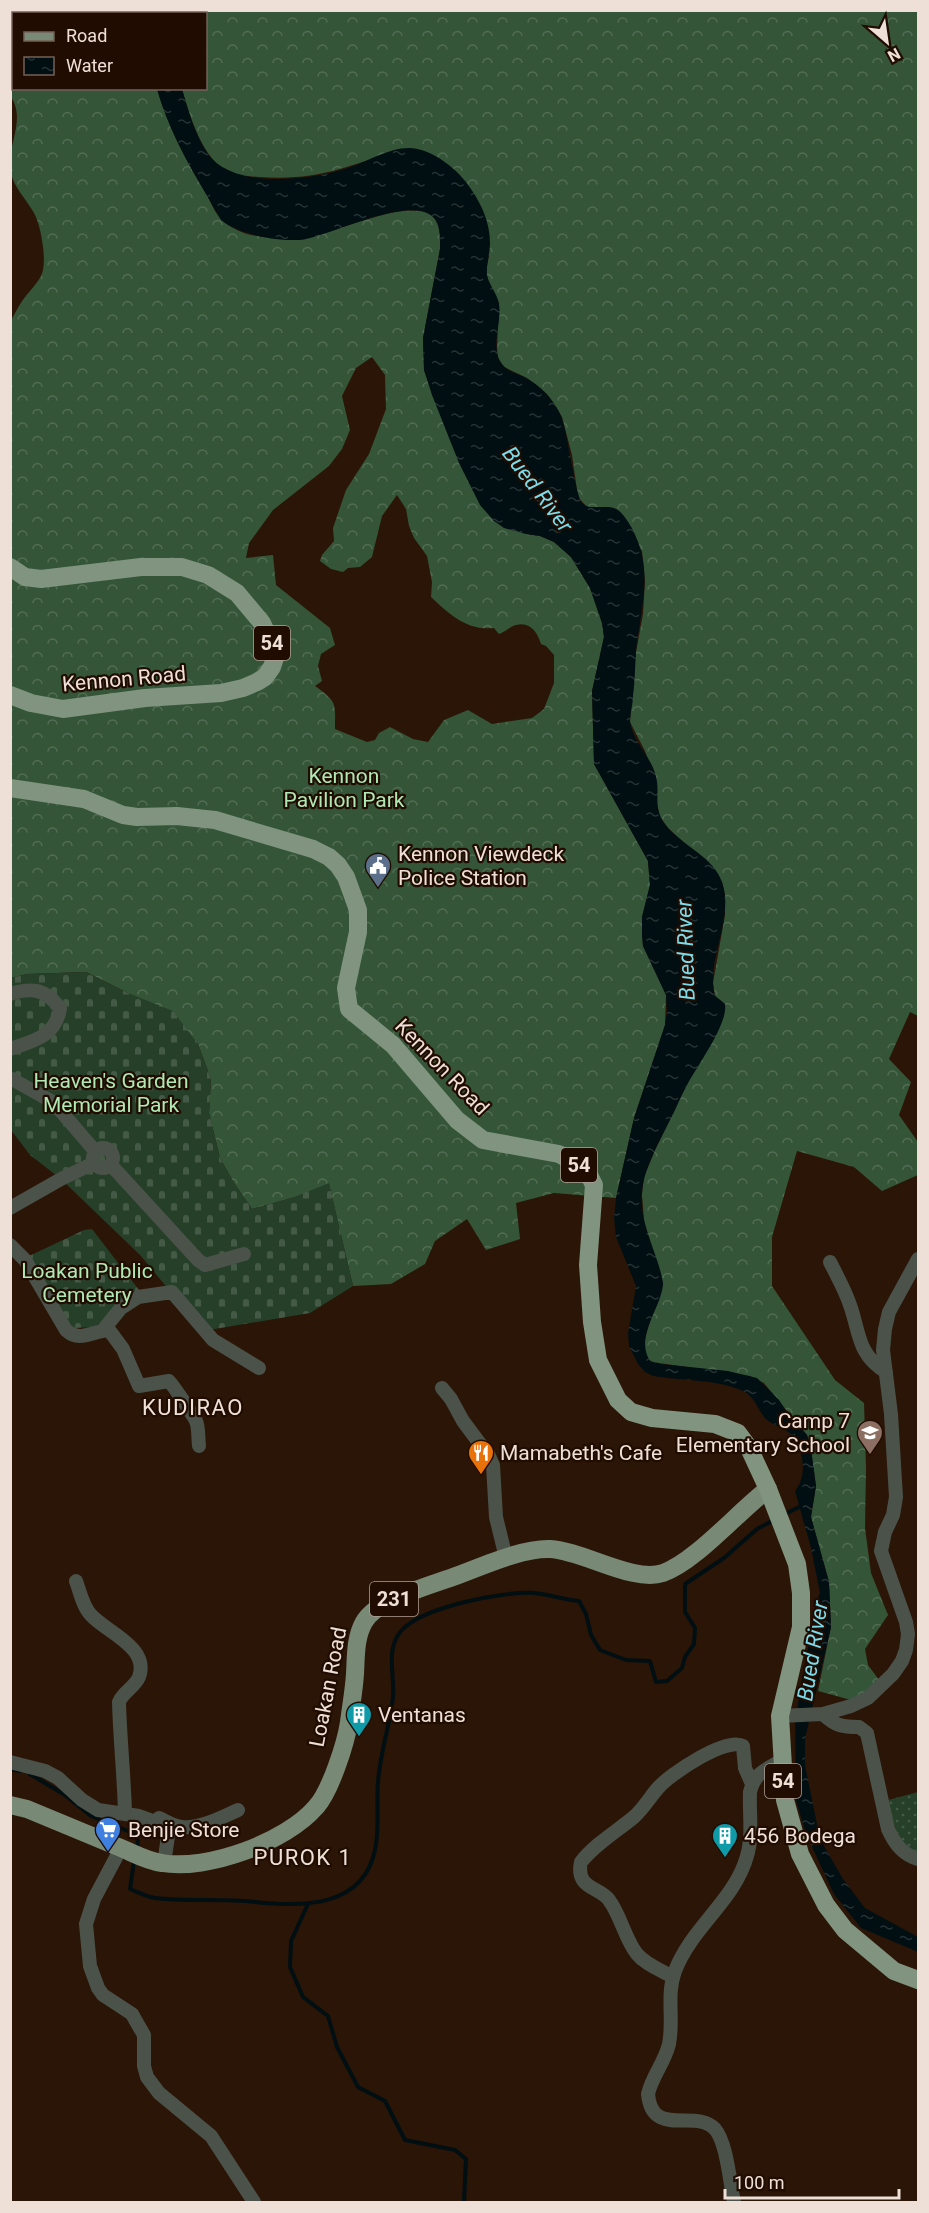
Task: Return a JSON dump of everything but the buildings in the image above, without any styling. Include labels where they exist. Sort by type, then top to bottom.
[{"type":"highway","name":"Kennon Road","points":[[10,567],[25,577],[41,579],[141,567],[182,567],[208,575],[237,593],[256,615],[267,631],[275,658],[273,668],[265,677],[243,688],[221,693],[123,700],[63,709],[46,707],[10,695]]},
{"type":"highway","name":"Kennon Road","points":[[10,788],[84,799],[123,815],[177,816],[215,820],[313,849],[333,861],[346,877],[358,910],[358,932],[346,988],[349,1009],[393,1045],[457,1120],[483,1140],[559,1154],[586,1169],[594,1185],[588,1265],[592,1322],[598,1360],[618,1400],[631,1412],[652,1418],[715,1424],[738,1433],[749,1449],[768,1489],[797,1564],[801,1593],[801,1627],[785,1715],[782,1760],[785,1800],[800,1854],[825,1905],[845,1930],[868,1952],[894,1971],[918,1980]]},
{"type":"main road","name":"Loakan Road","points":[[10,1805],[27,1809],[156,1862],[183,1865],[236,1855],[299,1823],[316,1807],[327,1792],[348,1726],[357,1644],[364,1622],[376,1609],[393,1599],[506,1558],[547,1549],[563,1551],[635,1573],[661,1574],[690,1557],[768,1489]]},
{"type":"street","points":[[10,994],[26,989],[39,992],[55,1002],[60,1009],[56,1024],[46,1035],[36,1041],[10,1049]]},
{"type":"street","points":[[10,1078],[53,1102],[102,1169],[111,1165],[198,1260],[205,1265],[244,1254]]},
{"type":"street","points":[[10,1208],[94,1157]]},
{"type":"street","points":[[10,1245],[25,1260],[66,1330],[78,1338],[109,1330],[123,1349],[139,1386],[169,1381],[175,1385],[181,1400],[196,1422],[199,1446]]},
{"type":"street","points":[[785,1715],[818,1714],[851,1706],[868,1698],[902,1661],[913,1634],[906,1622],[881,1551],[885,1532],[893,1515],[896,1497],[891,1413],[884,1350],[885,1329],[889,1312],[918,1258]]},
{"type":"street","points":[[830,1262],[850,1306],[862,1347],[869,1358],[886,1372]]},
{"type":"street","points":[[103,1330],[121,1308],[138,1297],[172,1292],[213,1340],[259,1368]]},
{"type":"street","points":[[442,1388],[493,1465],[496,1517],[506,1558]]},
{"type":"street","points":[[76,1581],[85,1606],[91,1615],[126,1642],[137,1656],[141,1666],[139,1677],[121,1696],[119,1702],[121,1764],[132,1815]]},
{"type":"street","points":[[818,1714],[833,1724],[843,1727],[859,1727],[867,1733],[888,1829],[893,1840],[901,1849],[912,1858],[918,1859]]},
{"type":"street","points":[[673,1977],[638,1956],[609,1899],[591,1889],[583,1879],[580,1871],[581,1862],[637,1814],[658,1787],[675,1773],[719,1749],[736,1744],[743,1746],[745,1768],[752,1784]]},
{"type":"street","points":[[734,2202],[723,2145],[717,2131],[704,2123],[666,2120],[659,2117],[648,2100],[649,2089],[663,2062],[669,2042],[669,1996],[673,1977],[690,1943],[744,1867],[748,1853],[752,1784],[760,1772],[782,1760]]},
{"type":"street","points":[[10,1762],[45,1771],[58,1778],[82,1800],[98,1809],[153,1816],[179,1827],[214,1820],[238,1810]]},
{"type":"street","points":[[132,1815],[164,1826],[168,1836],[156,1862]]},
{"type":"street","points":[[123,1849],[94,1899],[86,1924],[90,1966],[98,1988],[103,1995],[132,2014],[144,2035],[144,2066],[147,2077],[159,2093],[211,2136],[231,2170],[254,2202]]},
{"type":"green space","name":"Kennon Pavilion Park","points":[[11,11],[140,11],[12,12],[12,90],[157,90],[178,144],[215,211],[225,223],[244,233],[274,238],[303,239],[386,214],[404,211],[419,211],[431,215],[437,222],[440,249],[423,338],[424,370],[451,442],[526,534],[540,536],[554,542],[571,557],[590,588],[602,623],[604,637],[592,691],[594,764],[648,861],[650,885],[642,917],[643,946],[666,995],[665,1025],[634,1118],[616,1198],[554,1193],[516,1203],[520,1239],[486,1250],[467,1219],[435,1241],[425,1264],[391,1284],[353,1286],[329,1184],[295,1197],[252,1209],[234,1183],[220,1158],[209,1113],[211,1079],[198,1044],[128,993],[86,972],[27,974],[11,978],[10,322],[21,302],[41,276],[44,263],[43,244],[37,219],[15,184],[11,173],[10,163],[17,115],[11,97]],"holes":[[[372,357],[385,375],[386,409],[369,454],[346,490],[333,528],[334,541],[322,555],[320,561],[331,569],[343,572],[348,568],[360,567],[372,557],[382,516],[397,495],[406,509],[414,538],[427,556],[432,582],[431,597],[459,620],[475,627],[494,628],[499,634],[516,625],[529,626],[538,636],[541,644],[554,655],[554,683],[544,709],[532,718],[492,724],[468,710],[444,720],[428,742],[413,739],[390,727],[379,733],[375,740],[367,742],[335,729],[334,704],[315,686],[322,681],[318,666],[321,654],[335,645],[330,628],[276,585],[273,555],[246,558],[249,543],[273,510],[329,466],[342,449],[350,430],[342,396],[356,368]]]},
{"type":"green space","points":[[918,11],[918,1016],[910,1012],[889,1059],[911,1082],[899,1115],[918,1142],[918,1175],[882,1191],[854,1167],[797,1151],[772,1237],[772,1286],[835,1380],[864,1403],[865,1528],[871,1573],[888,1615],[865,1649],[868,1665],[879,1680],[872,1689],[851,1700],[818,1691],[831,1627],[829,1582],[811,1517],[816,1486],[807,1435],[764,1383],[750,1376],[652,1362],[646,1355],[646,1336],[663,1283],[644,1221],[642,1194],[644,1177],[685,1087],[715,1037],[724,1016],[725,1004],[715,996],[713,983],[725,915],[725,895],[722,882],[660,817],[656,799],[657,785],[645,751],[630,722],[636,652],[643,614],[645,581],[642,551],[607,507],[587,507],[578,497],[572,455],[562,417],[547,394],[527,378],[504,367],[498,359],[499,303],[488,281],[486,271],[489,256],[399,149],[364,162],[315,175],[298,177],[246,176],[224,169],[216,163],[202,144],[182,90],[207,90],[207,12],[168,12]]},
{"type":"green space","name":"Heaven's Garden Memorial Park","points":[[86,972],[128,993],[173,1011],[198,1044],[211,1079],[209,1113],[220,1158],[252,1209],[295,1197],[329,1183],[353,1286],[310,1313],[203,1331],[141,1256],[61,1179],[30,1155],[11,1130],[11,978],[27,974]]},
{"type":"green space","name":"Loakan Public Cemetery","points":[[92,1229],[139,1290],[95,1327],[73,1328],[27,1257],[84,1230]]},
{"type":"green space","points":[[918,1792],[918,1858],[905,1847],[901,1840],[894,1825],[888,1800]]},
{"type":"water","name":"Bued River","points":[[157,90],[182,90],[189,114],[208,154],[220,165],[236,173],[254,177],[274,179],[315,176],[348,168],[393,150],[409,148],[436,156],[452,168],[475,195],[487,221],[490,243],[487,275],[497,296],[500,311],[497,355],[502,365],[508,370],[537,385],[558,410],[564,424],[579,498],[582,503],[590,507],[609,507],[618,510],[636,537],[644,565],[645,579],[636,651],[631,728],[655,773],[659,813],[675,835],[712,866],[722,882],[725,896],[725,911],[713,982],[715,996],[725,1004],[725,1013],[717,1034],[686,1087],[657,1146],[643,1183],[643,1216],[663,1283],[647,1332],[646,1351],[650,1361],[661,1364],[728,1371],[757,1378],[779,1400],[807,1435],[816,1486],[811,1517],[829,1582],[831,1627],[805,1739],[805,1765],[820,1839],[843,1879],[865,1908],[918,1937],[918,1952],[861,1928],[834,1894],[806,1834],[796,1800],[795,1721],[816,1602],[820,1593],[811,1548],[795,1491],[803,1470],[798,1446],[787,1431],[766,1419],[747,1393],[722,1384],[653,1376],[645,1372],[638,1364],[629,1346],[628,1333],[636,1286],[616,1237],[614,1217],[616,1198],[634,1118],[665,1025],[667,1012],[666,995],[643,946],[642,917],[650,885],[648,861],[594,764],[592,691],[604,637],[602,623],[590,588],[571,557],[554,542],[540,536],[504,528],[494,521],[480,505],[459,463],[424,370],[423,338],[440,249],[436,221],[426,213],[411,210],[392,212],[300,240],[270,238],[238,230],[221,220],[185,156]]},
{"type":"waterway","points":[[783,1515],[801,1506]]},
{"type":"waterway","points":[[134,1861],[130,1889],[155,1898],[292,1904],[328,1900],[344,1893],[358,1883],[368,1869],[375,1850],[379,1771],[393,1697],[393,1646],[401,1631],[411,1622],[464,1602],[503,1595],[534,1593],[579,1601],[586,1614],[591,1635],[600,1650],[626,1660],[650,1661],[656,1682],[667,1681],[682,1668],[685,1657],[694,1644],[695,1628],[685,1612],[685,1584],[724,1558],[757,1529],[774,1520]]},
{"type":"waterway","points":[[10,1769],[20,1771]]},
{"type":"waterway","points":[[30,1774],[65,1795],[91,1816],[133,1833],[138,1841],[137,1848]]},
{"type":"waterway","points":[[308,1904],[291,1941],[290,1967],[303,1997],[328,2016],[337,2047],[358,2087],[385,2101],[405,2140],[455,2150],[466,2159],[464,2202]]},
{"type":"place","name":"Kennon Viewdeck Police Station","points":[[378,889]]},
{"type":"place","name":"Camp 7 Elementary School","points":[[870,1456]]},
{"type":"place","name":"Mamabeth's Cafe","points":[[481,1476]]},
{"type":"place","name":"Ventanas","points":[[359,1738]]},
{"type":"place","name":"Benjie Store","points":[[108,1853]]},
{"type":"place","name":"456 Bodega","points":[[725,1859]]},
{"type":"district","name":"KUDIRAO","points":[[193,1407]]},
{"type":"district","name":"PUROK 1","points":[[303,1857]]}]
